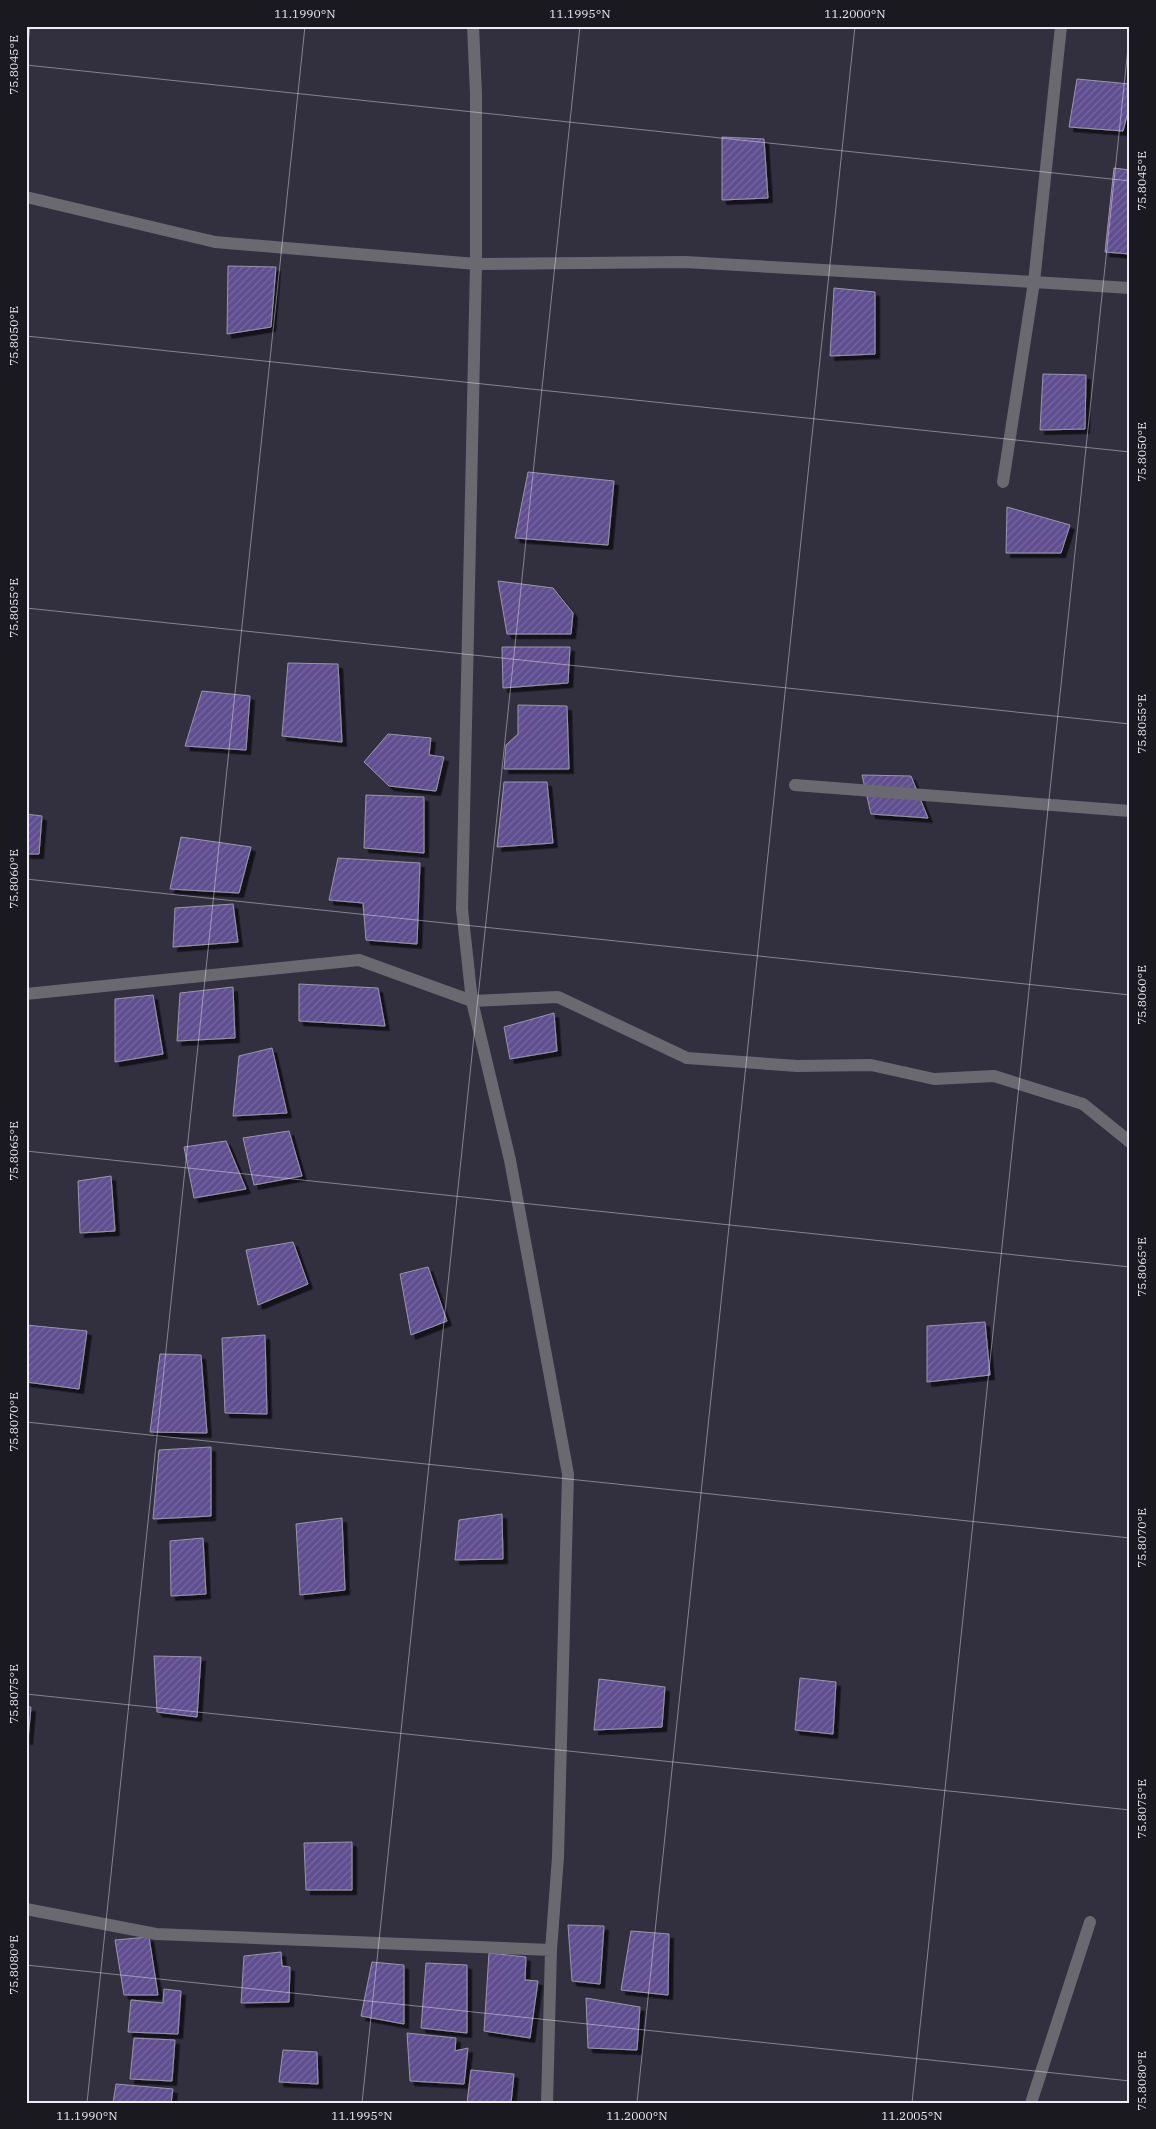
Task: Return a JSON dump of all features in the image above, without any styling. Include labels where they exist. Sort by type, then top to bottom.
[{"type":"street","points":[[473,26],[476,94],[476,264],[462,909],[472,1001],[510,1160],[568,1474],[558,1857],[551,1950],[547,2103]]},
{"type":"street","points":[[1003,482],[1034,282],[1061,26]]},
{"type":"street","points":[[26,196],[215,242],[476,264],[685,262],[1130,288]]},
{"type":"street","points":[[795,785],[1130,811]]},
{"type":"street","points":[[26,994],[359,960],[472,1001],[558,998],[687,1058],[798,1066],[871,1065],[934,1079],[994,1076],[1083,1104],[1130,1142]]},
{"type":"street","points":[[26,1909],[156,1934],[551,1950]]},
{"type":"street","points":[[1031,2103],[1090,1922]]},
{"type":"building","points":[[1077,79],[1130,84],[1130,104],[1123,131],[1069,127]]},
{"type":"building","points":[[722,137],[764,139],[768,198],[722,200]]},
{"type":"building","points":[[1114,168],[1130,170],[1130,254],[1105,252]]},
{"type":"building","points":[[228,266],[276,267],[271,327],[227,334]]},
{"type":"building","points":[[834,288],[875,292],[875,354],[830,356]]},
{"type":"building","points":[[1043,374],[1086,375],[1085,429],[1040,430]]},
{"type":"building","points":[[528,472],[614,481],[608,545],[515,538]]},
{"type":"building","points":[[1007,507],[1070,525],[1061,553],[1006,553]]},
{"type":"building","points":[[498,581],[553,588],[573,613],[571,634],[507,634]]},
{"type":"building","points":[[502,647],[570,647],[568,683],[503,688]]},
{"type":"building","points":[[288,663],[338,664],[342,742],[282,736]]},
{"type":"building","points":[[202,691],[250,696],[246,750],[185,746]]},
{"type":"building","points":[[518,705],[567,706],[569,769],[504,769],[506,745],[518,734]]},
{"type":"building","points":[[388,734],[431,738],[429,755],[444,757],[436,791],[389,786],[364,762]]},
{"type":"building","points":[[862,775],[911,776],[928,818],[871,814]]},
{"type":"building","points":[[504,782],[547,782],[553,843],[497,847]]},
{"type":"building","points":[[366,795],[424,797],[424,853],[364,848]]},
{"type":"building","points":[[26,814],[42,816],[39,854],[26,854]]},
{"type":"building","points":[[181,837],[251,847],[239,893],[170,889]]},
{"type":"building","points":[[338,858],[420,863],[417,944],[366,940],[363,903],[329,900]]},
{"type":"building","points":[[233,904],[238,942],[173,947],[175,908]]},
{"type":"building","points":[[299,984],[378,988],[385,1026],[299,1021]]},
{"type":"building","points":[[233,987],[235,1038],[177,1041],[180,993]]},
{"type":"building","points":[[153,995],[163,1054],[115,1062],[115,999]]},
{"type":"building","points":[[554,1013],[557,1051],[510,1059],[504,1027]]},
{"type":"building","points":[[272,1048],[287,1113],[233,1116],[239,1056]]},
{"type":"building","points":[[289,1131],[302,1176],[254,1185],[243,1138]]},
{"type":"building","points":[[226,1141],[246,1189],[194,1198],[184,1147]]},
{"type":"building","points":[[111,1176],[115,1231],[80,1233],[78,1181]]},
{"type":"building","points":[[293,1242],[308,1284],[258,1305],[246,1250]]},
{"type":"building","points":[[428,1267],[447,1321],[411,1335],[400,1274]]},
{"type":"building","points":[[985,1322],[990,1375],[927,1382],[927,1326]]},
{"type":"building","points":[[26,1325],[87,1331],[79,1389],[26,1382]]},
{"type":"building","points":[[265,1335],[267,1414],[225,1413],[222,1338]]},
{"type":"building","points":[[160,1354],[201,1355],[207,1433],[150,1432]]},
{"type":"building","points":[[211,1447],[211,1516],[153,1519],[159,1450]]},
{"type":"building","points":[[502,1514],[503,1559],[455,1560],[459,1520]]},
{"type":"building","points":[[342,1518],[345,1590],[300,1595],[296,1524]]},
{"type":"building","points":[[203,1538],[206,1594],[171,1596],[170,1541]]},
{"type":"building","points":[[154,1656],[201,1657],[197,1717],[157,1712]]},
{"type":"building","points":[[800,1678],[836,1682],[833,1734],[795,1730]]},
{"type":"building","points":[[599,1679],[665,1687],[662,1727],[594,1730]]},
{"type":"building","points":[[26,1707],[31,1707],[28,1740],[26,1740]]},
{"type":"building","points":[[352,1842],[352,1890],[306,1890],[304,1843]]},
{"type":"building","points":[[568,1925],[604,1926],[600,1984],[572,1981]]},
{"type":"building","points":[[631,1931],[669,1934],[668,1995],[621,1990]]},
{"type":"building","points":[[149,1937],[158,1995],[124,1995],[115,1940]]},
{"type":"building","points":[[281,1952],[282,1966],[290,1967],[289,2002],[241,2003],[244,1956]]},
{"type":"building","points":[[489,1953],[526,1957],[525,1980],[538,1981],[530,2038],[484,2031]]},
{"type":"building","points":[[372,1962],[404,1965],[404,2024],[361,2016]]},
{"type":"building","points":[[426,1963],[467,1965],[467,2033],[421,2028]]},
{"type":"building","points":[[164,1989],[181,1991],[178,2034],[128,2032],[131,2000],[163,2003]]},
{"type":"building","points":[[586,1998],[640,2007],[637,2050],[588,2048]]},
{"type":"building","points":[[407,2033],[456,2038],[455,2051],[468,2048],[464,2084],[410,2081]]},
{"type":"building","points":[[134,2038],[175,2040],[172,2081],[130,2079]]},
{"type":"building","points":[[283,2050],[317,2052],[318,2084],[279,2082]]},
{"type":"building","points":[[471,2070],[514,2074],[511,2103],[467,2103]]},
{"type":"building","points":[[116,2084],[173,2089],[171,2103],[113,2103]]}]
